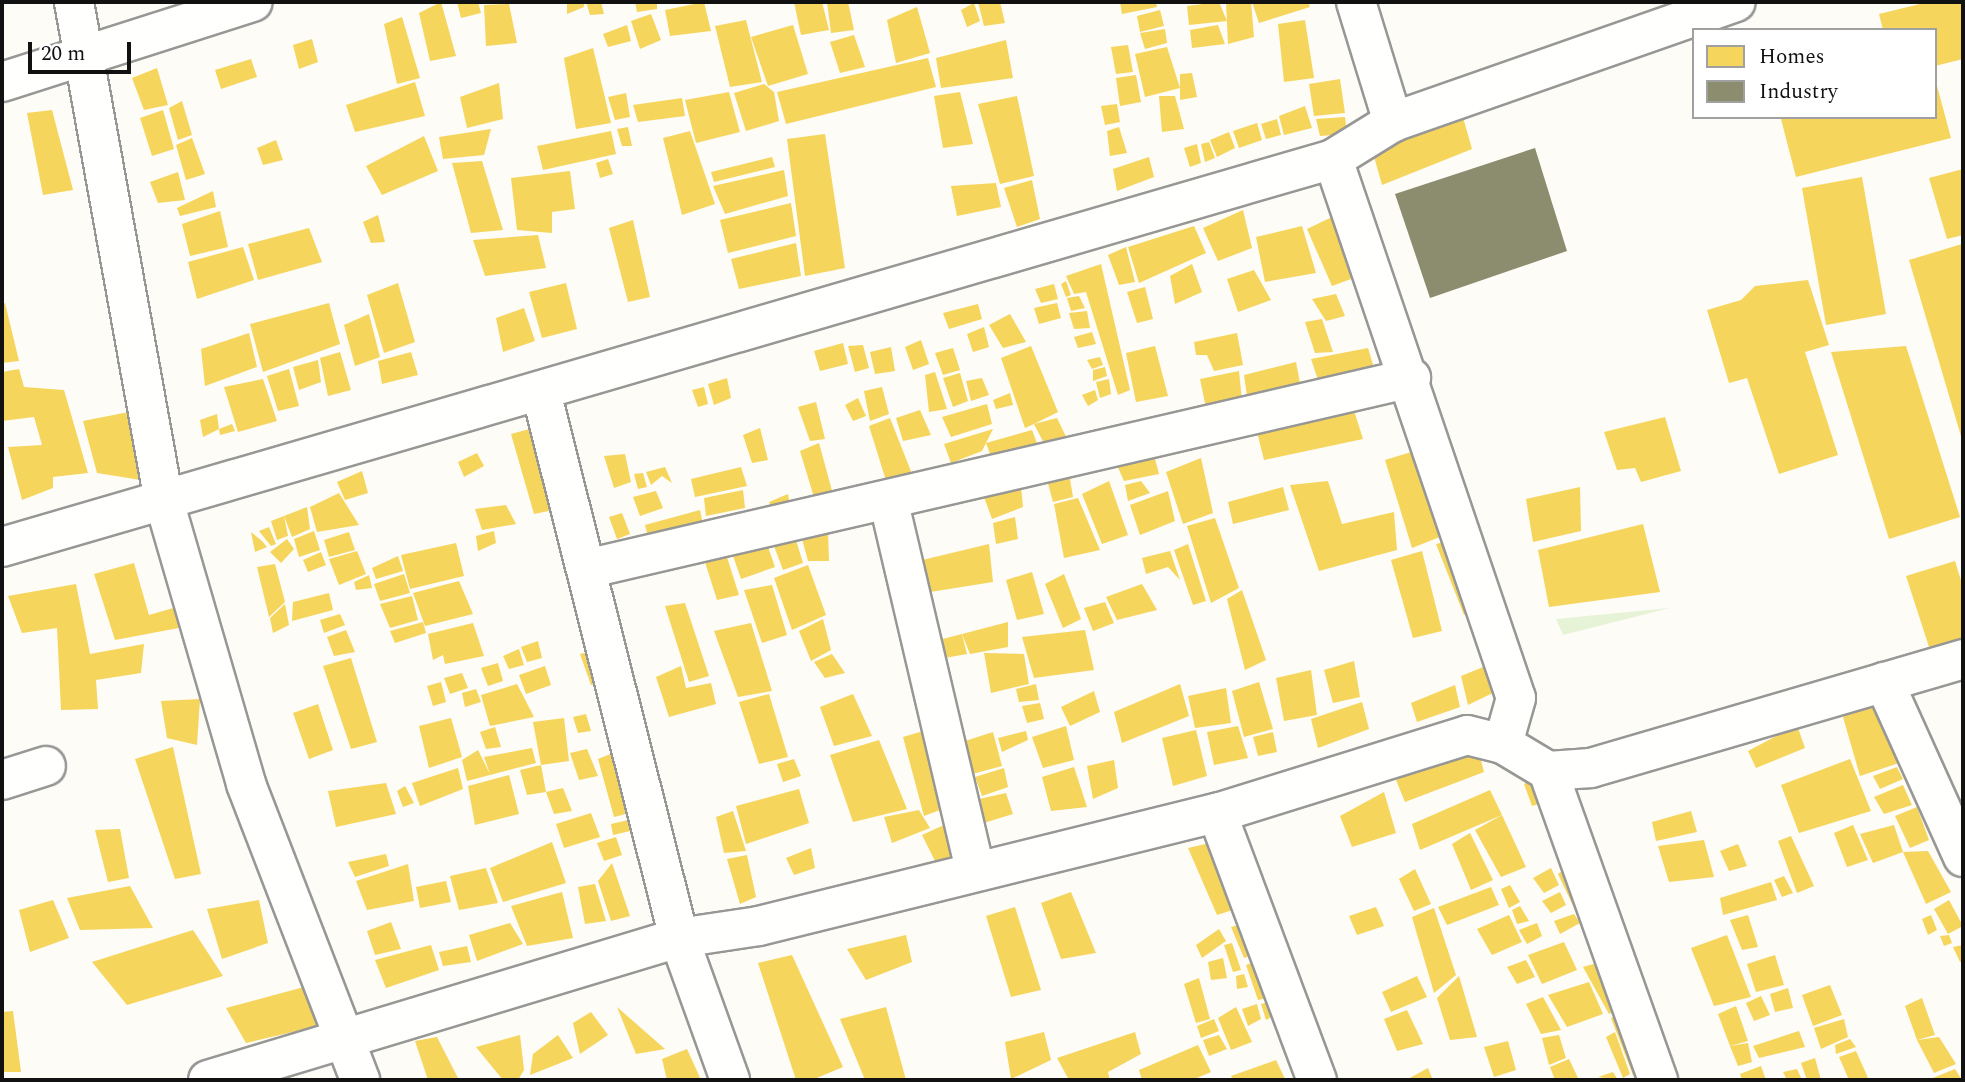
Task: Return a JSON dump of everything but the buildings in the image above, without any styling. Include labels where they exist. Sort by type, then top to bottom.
[{"type":"street","points":[[74,2],[164,501],[246,784],[360,1080]]},
{"type":"street","points":[[2,82],[253,2]]},
{"type":"street","points":[[1356,2],[1393,122]]},
{"type":"street","points":[[2,547],[1333,159],[1393,122],[1736,2]]},
{"type":"street","points":[[1333,159],[1411,378],[1516,698],[1503,744]]},
{"type":"street","points":[[586,569],[889,503],[1411,378]]},
{"type":"street","points":[[541,392],[679,938],[730,1080]]},
{"type":"street","points":[[889,503],[975,869]]},
{"type":"street","points":[[208,1080],[679,938],[758,926],[975,869],[1217,813],[1467,735],[1503,744],[1548,771],[1591,768],[1963,659]]},
{"type":"street","points":[[1884,682],[1963,857]]},
{"type":"street","points":[[2,780],[46,766]]},
{"type":"street","points":[[1548,771],[1658,1080]]},
{"type":"street","points":[[1217,813],[1317,1080]]},
{"type":"green space","points":[[1670,608],[1563,635],[1556,619]]}]
